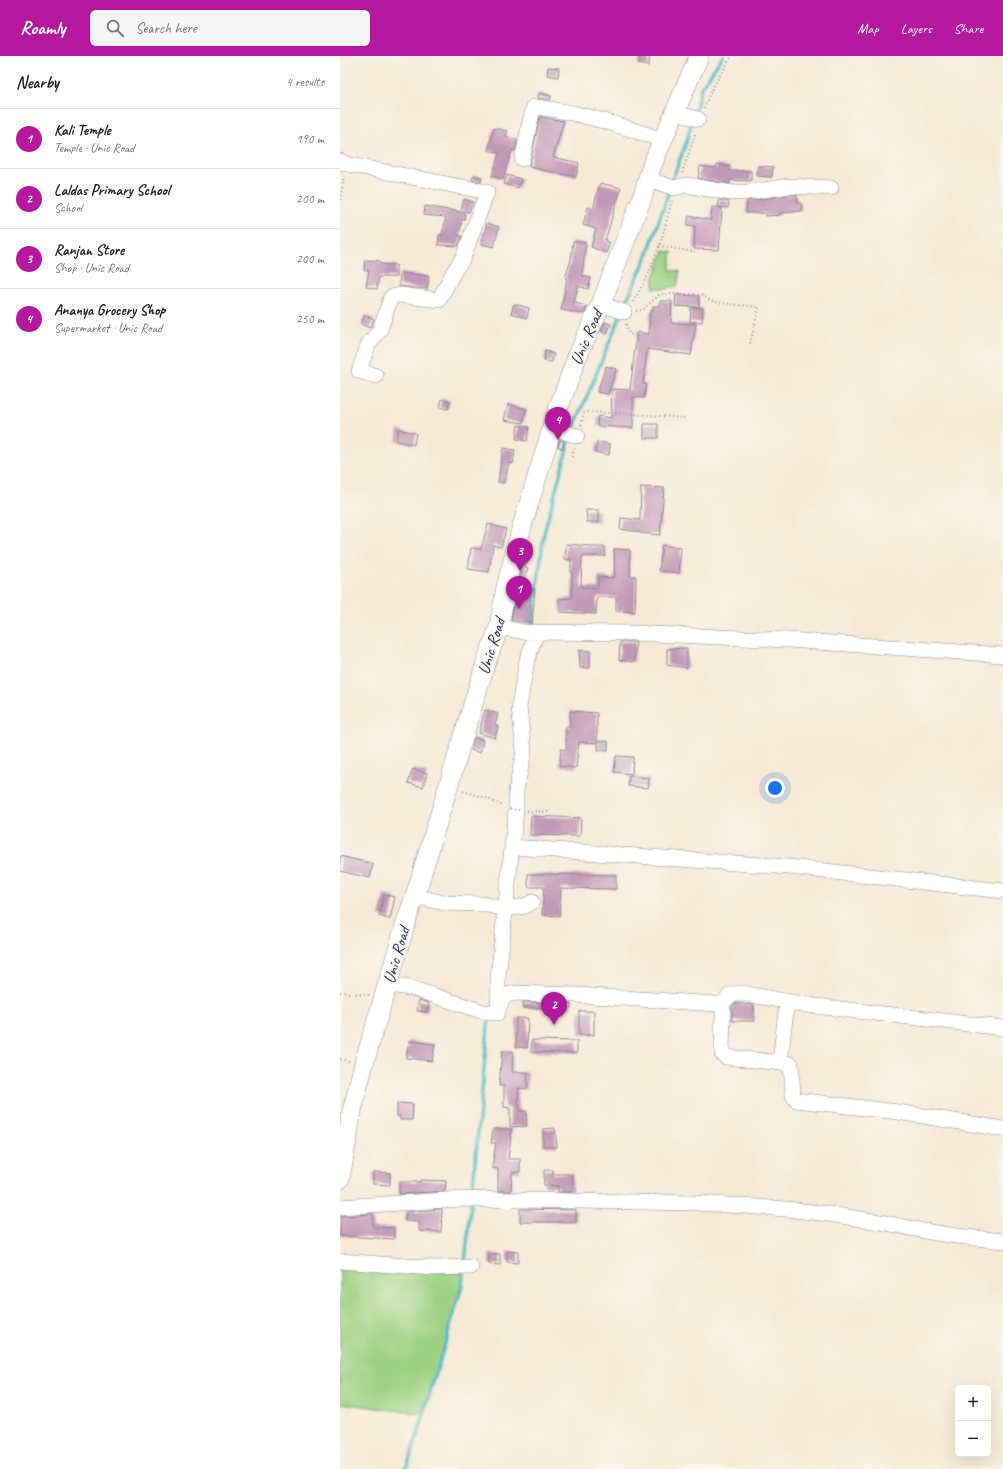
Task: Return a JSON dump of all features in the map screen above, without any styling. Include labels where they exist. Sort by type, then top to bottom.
[{"type":"main road","name":"Unic Road","points":[[340,1179],[352,1111],[364,1063],[485,665],[499,627],[506,587],[535,479],[565,432],[557,412],[577,357],[620,310],[642,198],[662,140],[698,56]]},
{"type":"street","points":[[522,159],[531,114],[536,107],[577,114],[662,140]]},
{"type":"street","points":[[343,163],[487,192],[464,258],[452,273],[439,300],[400,294],[391,297],[380,330],[368,345],[359,371],[376,376]]},
{"type":"street","points":[[648,179],[670,187],[686,185],[732,192],[752,192],[789,186],[830,188]]},
{"type":"street","points":[[499,627],[531,632],[632,633],[788,640],[1003,655]]},
{"type":"street","points":[[493,1012],[498,978],[502,908],[512,847],[516,810],[516,791],[524,751],[519,707],[531,632]]},
{"type":"street","points":[[512,847],[789,867],[1003,891]]},
{"type":"street","points":[[415,896],[444,902],[482,904],[502,908],[525,906],[532,902]]},
{"type":"street","points":[[386,991],[411,988],[493,1012]]},
{"type":"street","points":[[493,1012],[504,996],[514,993],[721,1004]]},
{"type":"street","points":[[721,1004],[727,997],[735,993],[741,993],[787,1002],[923,1020],[1003,1028]]},
{"type":"street","points":[[780,1062],[787,1002]]},
{"type":"street","points":[[721,1004],[723,1011],[721,1050],[724,1056],[790,1063],[792,1066],[793,1095],[796,1100],[898,1112],[1003,1129]]},
{"type":"street","points":[[340,1207],[464,1199],[698,1203],[771,1208],[837,1216],[886,1223],[940,1234],[1003,1241]]},
{"type":"street","points":[[340,1261],[433,1268],[463,1267]]},
{"type":"path","points":[[620,310],[634,300],[648,274],[659,246],[675,192],[670,187],[680,177],[696,130],[698,122],[692,118],[700,116],[711,90],[732,56]]},
{"type":"path","points":[[340,200],[343,163]]},
{"type":"path","points":[[659,246],[695,252]]},
{"type":"path","points":[[620,310],[642,310],[660,294],[702,295],[711,301],[758,307],[750,344]]},
{"type":"path","points":[[620,310],[625,318],[629,334],[635,335]]},
{"type":"path","points":[[572,457],[565,432],[581,428],[584,413],[632,414],[687,418]]},
{"type":"path","points":[[449,783],[465,792],[486,798],[510,809],[550,812]]},
{"type":"path","points":[[340,992],[386,991]]},
{"type":"green space","points":[[664,251],[672,252],[670,270],[680,271],[677,287],[669,287],[668,289],[653,288],[654,277]]},
{"type":"green space","points":[[340,1266],[464,1273],[455,1309],[421,1414],[340,1403]]},
{"type":"building","points":[[640,56],[650,56],[648,66],[638,64]]},
{"type":"building","points":[[548,67],[559,68],[558,77],[547,75]]},
{"type":"building","points":[[539,93],[551,96],[550,100],[538,98]]},
{"type":"building","points":[[540,117],[564,121],[553,157],[579,163],[576,177],[529,167]]},
{"type":"building","points":[[494,128],[507,131],[506,136],[517,140],[515,151],[512,150],[503,179],[492,176],[499,153],[488,150]]},
{"type":"building","points":[[717,164],[730,167],[730,171],[751,171],[751,181],[730,180],[730,184],[698,178],[700,166],[716,168]]},
{"type":"building","points":[[758,166],[773,167],[772,177],[757,176]]},
{"type":"building","points":[[474,175],[482,177],[481,182],[472,180]]},
{"type":"building","points":[[507,175],[521,179],[518,188],[504,184]]},
{"type":"building","points":[[600,183],[621,188],[605,241],[610,243],[606,253],[591,247],[596,229],[583,225],[588,207],[593,209]]},
{"type":"building","points":[[797,195],[797,203],[801,203],[802,211],[766,216],[766,213],[746,213],[747,201]]},
{"type":"building","points":[[464,199],[473,202],[469,212],[461,210]]},
{"type":"building","points":[[719,200],[729,202],[728,208],[718,207]]},
{"type":"building","points":[[425,206],[465,213],[464,220],[462,219],[459,236],[462,236],[458,246],[438,245],[439,235],[442,235],[446,217],[424,215]]},
{"type":"building","points":[[712,207],[722,208],[719,250],[694,249],[695,226],[687,225],[689,216],[711,220]]},
{"type":"building","points":[[487,223],[499,227],[494,247],[481,244]]},
{"type":"building","points":[[573,241],[586,243],[582,276],[591,278],[588,289],[578,286],[574,303],[587,306],[584,314],[561,310],[567,279],[565,278],[571,260]]},
{"type":"building","points":[[365,260],[380,261],[380,264],[396,265],[396,277],[379,277],[377,289],[366,287],[369,270],[364,270]]},
{"type":"building","points":[[400,273],[429,276],[427,289],[399,286]]},
{"type":"building","points":[[676,295],[699,296],[699,307],[675,306]]},
{"type":"building","points":[[660,301],[672,301],[671,323],[696,324],[691,355],[647,349],[643,384],[646,384],[644,398],[633,397],[633,428],[597,426],[598,416],[611,418],[612,389],[630,390],[637,332],[649,334],[650,311],[653,311],[653,306],[660,306]]},
{"type":"building","points":[[514,304],[529,308],[527,318],[511,313]]},
{"type":"building","points":[[691,308],[703,308],[702,322],[690,322]]},
{"type":"building","points":[[365,315],[374,319],[370,328],[361,324]]},
{"type":"building","points":[[605,322],[611,324],[607,334],[601,331]]},
{"type":"building","points":[[545,351],[554,354],[552,362],[544,361]]},
{"type":"building","points":[[606,366],[616,369],[608,394],[597,392]]},
{"type":"building","points":[[442,399],[450,401],[448,409],[440,407]]},
{"type":"building","points":[[508,404],[527,409],[523,423],[504,420]]},
{"type":"building","points":[[644,424],[658,424],[658,438],[644,438]]},
{"type":"building","points":[[518,425],[529,427],[527,441],[516,439]]},
{"type":"building","points":[[398,429],[416,433],[414,445],[396,441]]},
{"type":"building","points":[[560,440],[564,441],[563,448],[558,447]]},
{"type":"building","points":[[597,442],[610,444],[609,455],[595,452]]},
{"type":"building","points":[[503,448],[515,450],[513,464],[509,463],[504,483],[498,482]]},
{"type":"building","points":[[641,487],[664,488],[660,535],[620,529],[621,518],[640,520]]},
{"type":"building","points":[[586,510],[599,510],[599,522],[587,522]]},
{"type":"building","points":[[488,524],[506,529],[501,547],[493,545],[489,572],[468,569],[471,548],[481,549]]},
{"type":"building","points":[[529,542],[533,544],[525,567],[528,568],[524,579],[520,577]]},
{"type":"building","points":[[566,544],[605,547],[605,556],[582,556],[581,587],[598,588],[598,577],[613,578],[613,576],[615,576],[614,549],[630,550],[630,576],[636,576],[635,612],[616,611],[616,597],[597,597],[596,614],[560,612],[559,599],[572,598],[571,560],[565,559]]},
{"type":"building","points":[[662,545],[681,548],[679,573],[659,571]]},
{"type":"building","points":[[517,589],[535,589],[532,623],[511,620]]},
{"type":"building","points":[[620,642],[636,642],[634,662],[619,660]]},
{"type":"building","points":[[687,648],[687,668],[667,665],[667,649]]},
{"type":"building","points":[[579,650],[590,651],[590,668],[580,668]]},
{"type":"building","points":[[485,710],[498,714],[495,725],[498,726],[495,738],[479,733]]},
{"type":"building","points":[[570,711],[597,713],[597,743],[579,742],[576,768],[559,766],[561,749],[566,750],[566,727],[570,727]]},
{"type":"building","points":[[474,738],[483,740],[480,753],[471,750]]},
{"type":"building","points":[[598,741],[608,741],[608,750],[598,750]]},
{"type":"building","points":[[616,756],[633,757],[632,774],[614,772]]},
{"type":"building","points":[[413,769],[427,773],[423,787],[408,783]]},
{"type":"building","points":[[629,776],[649,778],[648,788],[628,786]]},
{"type":"building","points":[[531,816],[581,818],[580,836],[530,835]]},
{"type":"building","points":[[340,856],[373,864],[370,878],[340,871]]},
{"type":"building","points":[[528,874],[616,875],[616,889],[561,888],[559,916],[542,915],[544,887],[528,887]]},
{"type":"building","points":[[384,895],[395,897],[390,919],[379,916]]},
{"type":"building","points":[[419,1000],[429,1003],[427,1012],[417,1011]]},
{"type":"building","points":[[523,1002],[571,1004],[571,1008],[523,1008]]},
{"type":"building","points":[[735,1003],[754,1005],[754,1021],[732,1021],[732,1007]]},
{"type":"building","points":[[579,1011],[594,1011],[594,1035],[579,1035]]},
{"type":"building","points":[[516,1018],[528,1018],[527,1048],[516,1047]]},
{"type":"building","points":[[532,1040],[577,1041],[577,1053],[531,1052]]},
{"type":"building","points":[[409,1041],[435,1044],[432,1061],[406,1058]]},
{"type":"building","points":[[502,1051],[513,1051],[512,1072],[528,1072],[527,1089],[518,1088],[519,1111],[526,1111],[527,1126],[510,1127],[510,1108],[504,1107],[504,1086],[499,1086]]},
{"type":"building","points":[[397,1103],[413,1104],[412,1120],[400,1120],[400,1116],[397,1116]]},
{"type":"building","points":[[555,1128],[557,1147],[543,1146],[543,1129]]},
{"type":"building","points":[[493,1129],[512,1129],[508,1159],[520,1159],[520,1172],[512,1172],[511,1191],[498,1191],[498,1169],[492,1168],[496,1143],[491,1143]]},
{"type":"building","points":[[544,1170],[553,1170],[553,1174],[573,1174],[572,1192],[558,1192],[558,1186],[544,1185]]},
{"type":"building","points":[[373,1172],[390,1173],[390,1185],[373,1184]]},
{"type":"building","points":[[420,1180],[446,1181],[445,1191],[399,1194],[399,1182],[420,1182]]},
{"type":"building","points":[[442,1209],[441,1232],[419,1231],[419,1222],[405,1221],[406,1212]]},
{"type":"building","points":[[520,1209],[576,1210],[576,1222],[520,1222]]},
{"type":"building","points":[[373,1214],[373,1227],[394,1228],[394,1239],[340,1236],[341,1216]]},
{"type":"building","points":[[507,1251],[518,1252],[518,1263],[507,1262]]},
{"type":"building","points":[[489,1254],[500,1254],[500,1265],[489,1264]]},
{"type":"waterway","points":[[694,115],[701,88],[723,56]]},
{"type":"waterway","points":[[671,183],[686,143],[692,121]]},
{"type":"waterway","points":[[623,308],[647,256],[669,191]]},
{"type":"waterway","points":[[573,430],[621,314]]},
{"type":"waterway","points":[[532,629],[544,533],[570,438]]},
{"type":"waterway","points":[[472,1195],[489,1016]]},
{"type":"waterway","points":[[465,1263],[471,1203]]},
{"type":"waterway","points":[[406,1469],[419,1431],[462,1286],[464,1271]]},
{"type":"place","name":"Ananya Grocery Shop","points":[[558,440]]},
{"type":"place","name":"Ranjan Store","points":[[520,571]]},
{"type":"place","name":"Kali Temple","points":[[519,609]]},
{"type":"place","name":"Laldas Primary School","points":[[554,1025]]}]
